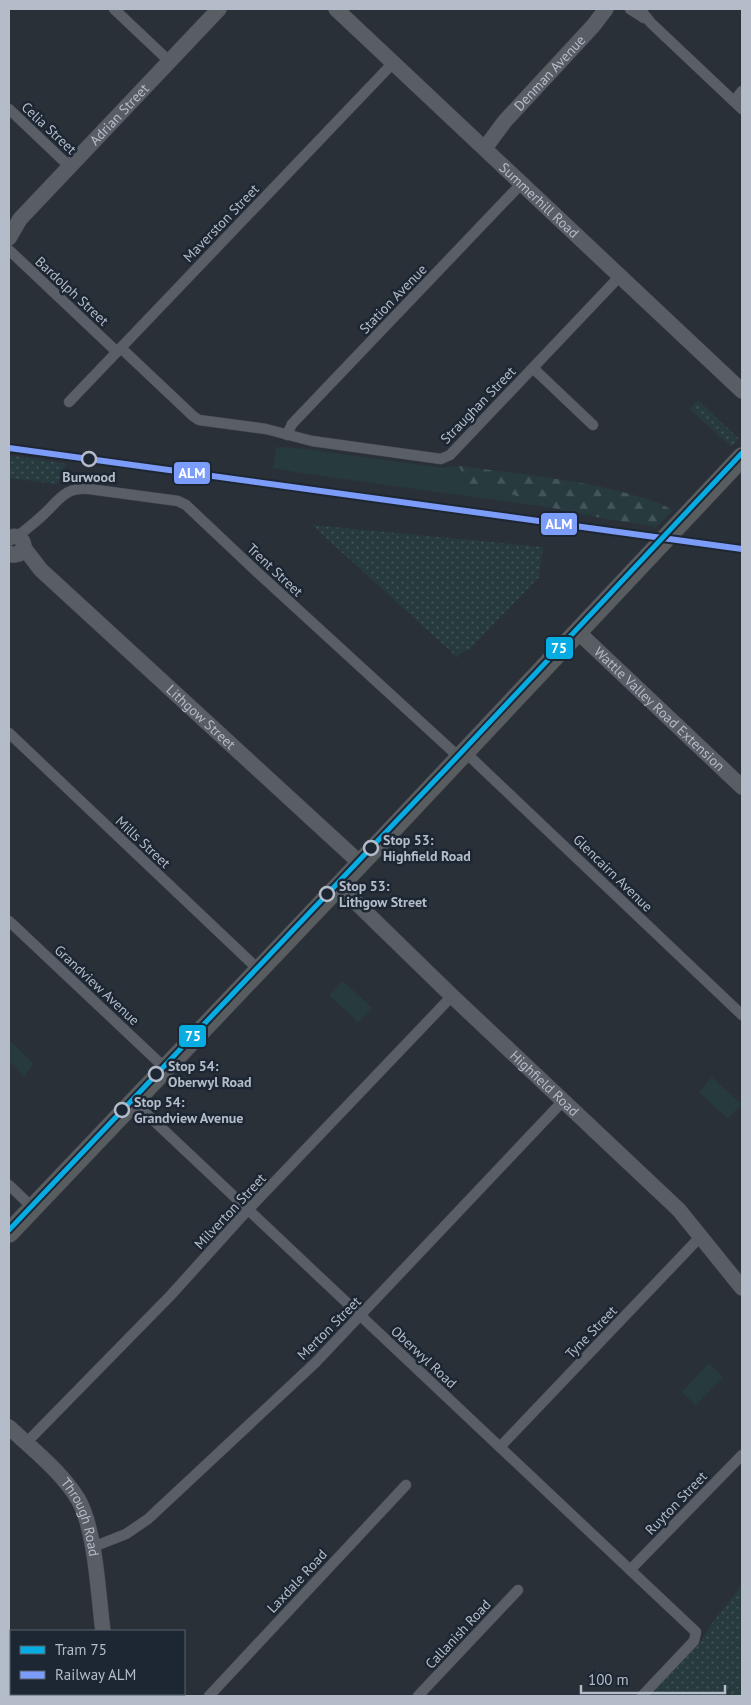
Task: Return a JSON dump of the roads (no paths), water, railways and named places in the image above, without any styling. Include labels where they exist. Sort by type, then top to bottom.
[{"type":"highway","points":[[9,1233],[339,886],[742,456]]},
{"type":"street","points":[[114,9],[169,61]]},
{"type":"street","name":"Adrian Street","points":[[9,238],[15,223],[219,9]]},
{"type":"street","name":"Summerhill Road","points":[[336,9],[742,391]]},
{"type":"street","name":"Denman Avenue","points":[[482,146],[606,9]]},
{"type":"street","name":"Denman Avenue","points":[[592,26],[614,9]]},
{"type":"street","points":[[630,9],[651,23]]},
{"type":"street","points":[[640,9],[651,23],[742,109]]},
{"type":"street","name":"Maverston Street","points":[[70,402],[393,63]]},
{"type":"street","points":[[734,101],[742,91]]},
{"type":"street","name":"Celia Street","points":[[9,109],[70,167]]},
{"type":"street","name":"Station Avenue","points":[[287,435],[292,424],[522,184]]},
{"type":"street","name":"Bardolph Street","points":[[9,250],[196,418],[266,429],[287,435]]},
{"type":"street","name":"Straughan Street","points":[[287,435],[312,441],[437,459],[444,458],[450,455],[620,276]]},
{"type":"street","points":[[533,368],[593,425]]},
{"type":"street","name":"Trent Street","points":[[14,546],[64,495],[74,489],[81,488],[182,502],[462,755]]},
{"type":"street","name":"Lithgow Street","points":[[14,546],[360,863]]},
{"type":"street","name":"Wattle Valley Road Extension","points":[[578,632],[742,785]]},
{"type":"street","name":"Mills Street","points":[[9,734],[259,970]]},
{"type":"street","name":"Glencairn Avenue","points":[[462,755],[742,1015]]},
{"type":"street","name":"Highfield Road","points":[[339,886],[452,996],[679,1210],[742,1288]]},
{"type":"street","name":"Grandview Avenue","points":[[9,921],[165,1068]]},
{"type":"street","name":"Milverton Street","points":[[26,1443],[171,1295],[248,1209],[452,996]]},
{"type":"street","name":"Merton Street","points":[[93,1547],[126,1534],[148,1519],[314,1363],[563,1101]]},
{"type":"street","name":"Oberwyl Road","points":[[134,1102],[696,1632],[694,1641],[642,1696]]},
{"type":"street","points":[[9,1185],[33,1208]]},
{"type":"street","name":"Tyne Street","points":[[500,1446],[701,1236]]},
{"type":"street","name":"Through Road","points":[[9,1427],[68,1483],[79,1501],[86,1518],[93,1547],[102,1630]]},
{"type":"street","name":"Ruyton Street","points":[[630,1570],[742,1455]]},
{"type":"street","name":"Laxdale Road","points":[[209,1696],[406,1485]]},
{"type":"street","name":"Callanish Road","points":[[418,1696],[518,1590]]},
{"type":"tram line","name":"75","points":[[9,1230],[742,453]]},
{"type":"rail line","name":"ALM","points":[[9,448],[742,549]]},
{"type":"place","name":"Burwood","points":[[89,459]]},
{"type":"place","name":"Stop 53: Highfield Road","points":[[371,848]]},
{"type":"place","name":"Stop 53: Lithgow Street","points":[[327,894]]},
{"type":"place","name":"Stop 54: Oberwyl Road","points":[[156,1074]]},
{"type":"place","name":"Stop 54: Grandview Avenue","points":[[122,1110]]}]
